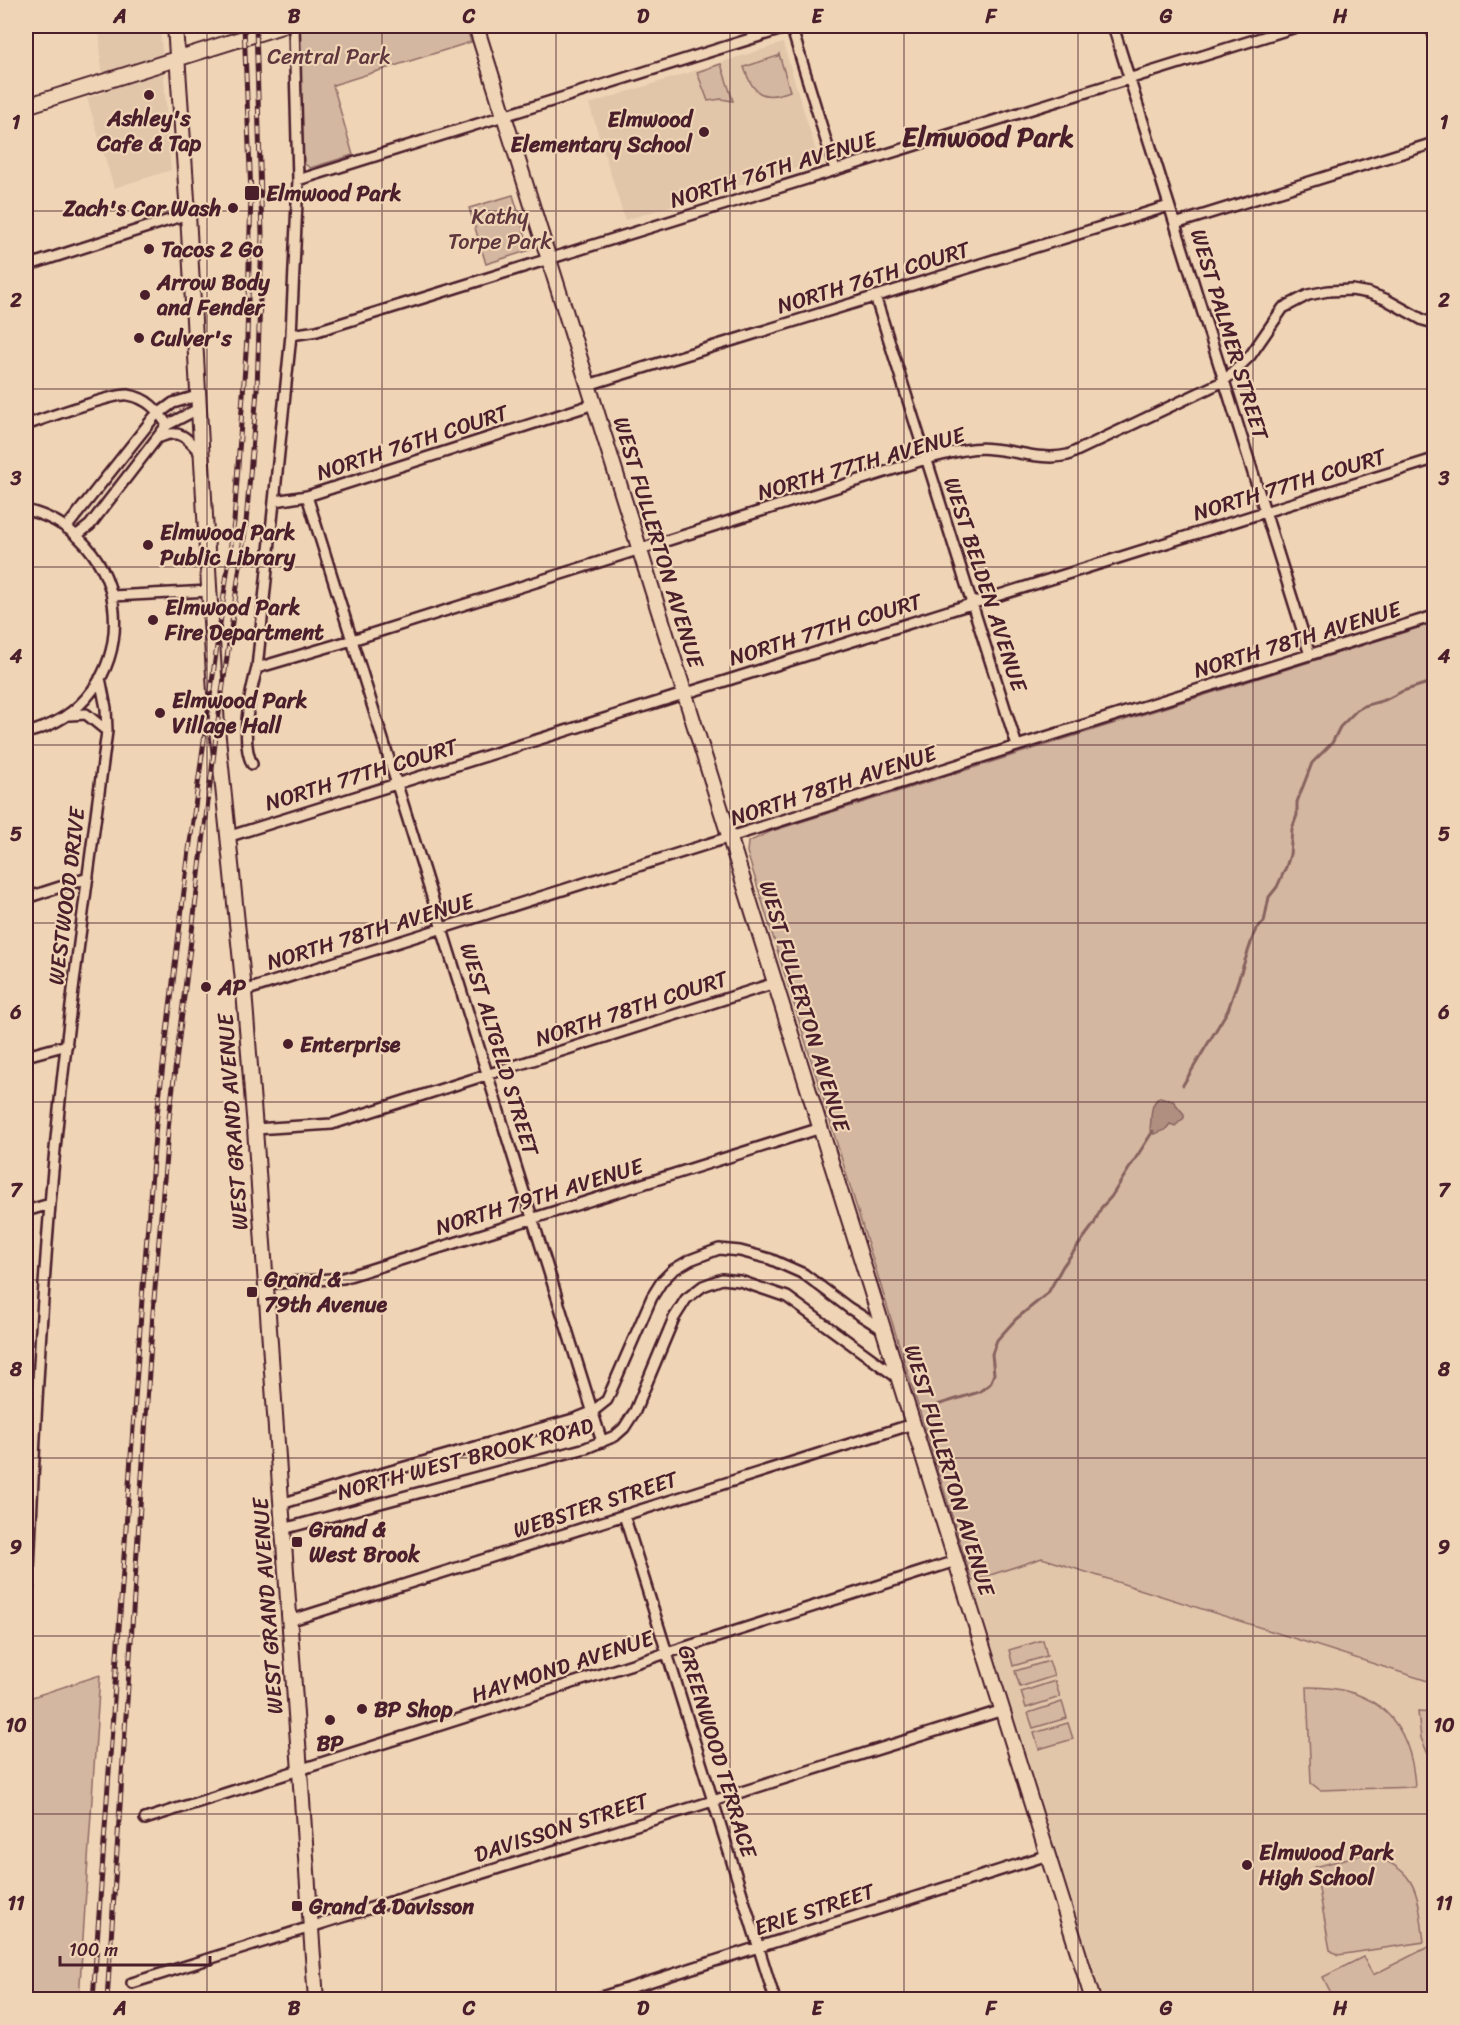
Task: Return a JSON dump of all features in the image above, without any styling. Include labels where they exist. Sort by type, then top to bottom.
[{"type":"street","name":"WEST GRAND AVENUE","points":[[175,26],[218,739],[244,991],[255,1129],[316,2000]]},
{"type":"street","points":[[26,106],[282,26]]},
{"type":"street","points":[[252,764],[247,744],[248,712],[257,668],[291,335],[298,180],[294,26]]},
{"type":"street","name":"WEST FULLERTON AVENUE","points":[[476,26],[1003,1710],[1091,1999]]},
{"type":"street","points":[[298,180],[791,26],[835,170]]},
{"type":"street","name":"WEST PALMER STREET","points":[[1113,26],[1310,655]]},
{"type":"street","name":"NORTH 76TH AVENUE","points":[[291,335],[325,329],[1299,26]]},
{"type":"street","points":[[1431,26],[1434,36]]},
{"type":"street","points":[[1175,224],[1434,143]]},
{"type":"street","name":"NORTH 76TH COURT","points":[[588,385],[1169,206]]},
{"type":"street","points":[[26,266],[188,214]]},
{"type":"street","name":"NORTH 77TH AVENUE","points":[[257,668],[926,459],[956,452],[990,448],[1023,455],[1059,457],[1068,455],[1224,381],[1250,356],[1283,308],[1308,295],[1344,290],[1369,293],[1423,320],[1434,322]]},
{"type":"street","name":"WEST BELDEN AVENUE","points":[[874,296],[1017,746]]},
{"type":"street","points":[[26,425],[128,394],[151,404],[167,425]]},
{"type":"street","points":[[66,528],[159,412],[173,403],[198,403]]},
{"type":"street","points":[[76,536],[90,525],[167,425],[198,403]]},
{"type":"street","name":"NORTH 76TH COURT","points":[[275,501],[307,496],[594,404]]},
{"type":"street","points":[[158,438],[178,433],[201,454]]},
{"type":"street","name":"NORTH 77TH COURT","points":[[227,837],[1434,459]]},
{"type":"street","name":"WEST ALTGELD STREET","points":[[307,496],[602,1442]]},
{"type":"street","points":[[26,510],[45,516],[76,536],[95,558],[106,578],[112,596],[115,618],[108,660],[100,678],[70,715]]},
{"type":"street","points":[[112,596],[210,591]]},
{"type":"street","name":"NORTH 78TH AVENUE","points":[[244,991],[1434,616]]},
{"type":"street","name":"WESTWOOD DRIVE","points":[[26,1641],[36,1414],[50,1204],[67,1045],[107,731],[106,708],[100,678]]},
{"type":"street","points":[[26,733],[70,715],[86,714],[107,731]]},
{"type":"street","points":[[26,898],[88,878]]},
{"type":"street","name":"NORTH 78TH COURT","points":[[255,1129],[332,1124],[775,983]]},
{"type":"street","points":[[26,1056],[67,1045]]},
{"type":"street","name":"NORTH 79TH AVENUE","points":[[265,1284],[343,1278],[821,1128]]},
{"type":"street","points":[[26,1211],[50,1204]]},
{"type":"street","points":[[281,1504],[592,1412],[607,1400],[652,1297],[662,1281],[673,1270],[690,1260],[719,1249],[740,1251],[785,1264],[804,1274],[849,1308],[884,1330]]},
{"type":"street","name":"NORTH WEST BROOK ROAD","points":[[283,1529],[585,1448],[615,1436],[624,1428],[635,1411],[674,1318],[686,1299],[703,1286],[722,1279],[740,1281],[787,1297],[899,1379]]},
{"type":"street","points":[[26,1413],[36,1414]]},
{"type":"street","name":"WEBSTER STREET","points":[[289,1621],[913,1424]]},
{"type":"street","name":"GREENWOOD TERRACE","points":[[624,1515],[775,2000]]},
{"type":"street","name":"HAYMOND AVENUE","points":[[145,1820],[956,1561]]},
{"type":"street","name":"DAVISSON STREET","points":[[132,1983],[1003,1710]]},
{"type":"street","name":"ERIE STREET","points":[[592,2000],[1048,1855]]},
{"type":"shaded area","points":[[99,26],[160,26],[171,170],[114,188],[87,98],[103,93]]},
{"type":"shaded area","name":"Elmwood Elementary School","points":[[783,43],[819,161],[625,220],[589,104]]},
{"type":"shaded area","points":[[1160,1097],[1173,1101],[1184,1114],[1184,1118],[1175,1126],[1170,1124],[1165,1130],[1154,1134],[1150,1129],[1152,1111],[1154,1103]]},
{"type":"shaded area","name":"Elmwood Park High School","points":[[1042,1558],[1434,1683],[1434,1999],[1103,1999],[972,1581]]},
{"type":"green space","name":"Central Park","points":[[314,26],[466,26],[471,42],[333,85],[353,155],[310,168],[301,161],[298,36],[302,29]]},
{"type":"green space","points":[[779,54],[790,91],[773,95],[760,93],[751,84],[744,67]]},
{"type":"green space","points":[[721,64],[733,101],[721,99],[708,101],[697,72]]},
{"type":"green space","name":"Kathy Torpe Park","points":[[513,195],[530,250],[486,264],[469,208]]},
{"type":"green space","points":[[1434,623],[1434,1683],[1042,1558],[972,1581],[750,862],[747,852],[748,842],[772,831]]},
{"type":"green space","points":[[1043,1640],[1047,1656],[1013,1666],[1009,1650]]},
{"type":"green space","points":[[1049,1661],[1054,1676],[1020,1687],[1015,1671]]},
{"type":"green space","points":[[100,1675],[79,1999],[26,1999],[26,1699]]},
{"type":"green space","points":[[1055,1681],[1060,1697],[1026,1708],[1021,1692]]},
{"type":"green space","points":[[1307,1687],[1331,1688],[1352,1693],[1370,1701],[1385,1712],[1397,1726],[1406,1743],[1412,1763],[1415,1787],[1320,1790],[1311,1783]]},
{"type":"green space","points":[[1062,1702],[1067,1718],[1033,1728],[1028,1713]]},
{"type":"green space","points":[[1418,1712],[1434,1713],[1434,1768],[1421,1738]]},
{"type":"green space","points":[[1068,1723],[1073,1739],[1039,1749],[1034,1733]]},
{"type":"green space","points":[[1363,1854],[1395,1866],[1412,1884],[1420,1910],[1424,1942],[1338,1955],[1330,1950],[1315,1867]]},
{"type":"green space","points":[[1434,1944],[1434,1999],[1334,1999],[1323,1977],[1363,1957],[1373,1975]]},
{"type":"waterway","points":[[1183,1085],[1228,1010],[1256,929],[1264,922],[1269,897],[1277,887],[1290,855],[1297,802],[1312,763],[1332,743],[1340,727],[1357,710],[1434,681]]},
{"type":"waterway","points":[[937,1405],[979,1392],[990,1384],[994,1374],[992,1354],[997,1340],[1016,1319],[1048,1293],[1063,1266],[1094,1224],[1101,1208],[1111,1197],[1153,1131]]},
{"type":"railway","points":[[93,2000],[156,1123],[189,850],[234,522],[247,338],[251,194],[244,26]]},
{"type":"railway","points":[[107,2000],[153,1312],[169,1119],[217,728],[246,523],[257,390],[262,235],[256,26]]},
{"type":"place","name":"Ashley's Cafe & Tap","points":[[149,95]]},
{"type":"place","name":"Elmwood Elementary School","points":[[704,132]]},
{"type":"place","name":"Elmwood Park","points":[[252,193]]},
{"type":"place","name":"Zach's Car Wash","points":[[233,208]]},
{"type":"place","name":"Tacos 2 Go","points":[[149,249]]},
{"type":"place","name":"Arrow Body and Fender","points":[[145,295]]},
{"type":"place","name":"Culver's","points":[[139,338]]},
{"type":"place","name":"Elmwood Park Public Library","points":[[148,545]]},
{"type":"place","name":"Elmwood Park Fire Department","points":[[153,620]]},
{"type":"place","name":"Elmwood Park Village Hall","points":[[160,713]]},
{"type":"place","name":"AP","points":[[206,987]]},
{"type":"place","name":"Enterprise","points":[[288,1044]]},
{"type":"place","name":"Grand & 79th Avenue","points":[[252,1292]]},
{"type":"place","name":"Grand & West Brook","points":[[297,1542]]},
{"type":"place","name":"BP Shop","points":[[362,1709]]},
{"type":"place","name":"BP","points":[[330,1720]]},
{"type":"place","name":"Elmwood Park High School","points":[[1247,1865]]},
{"type":"place","name":"Grand & Davisson","points":[[297,1906]]},
{"type":"district","name":"Elmwood Park","points":[[988,136]]}]
